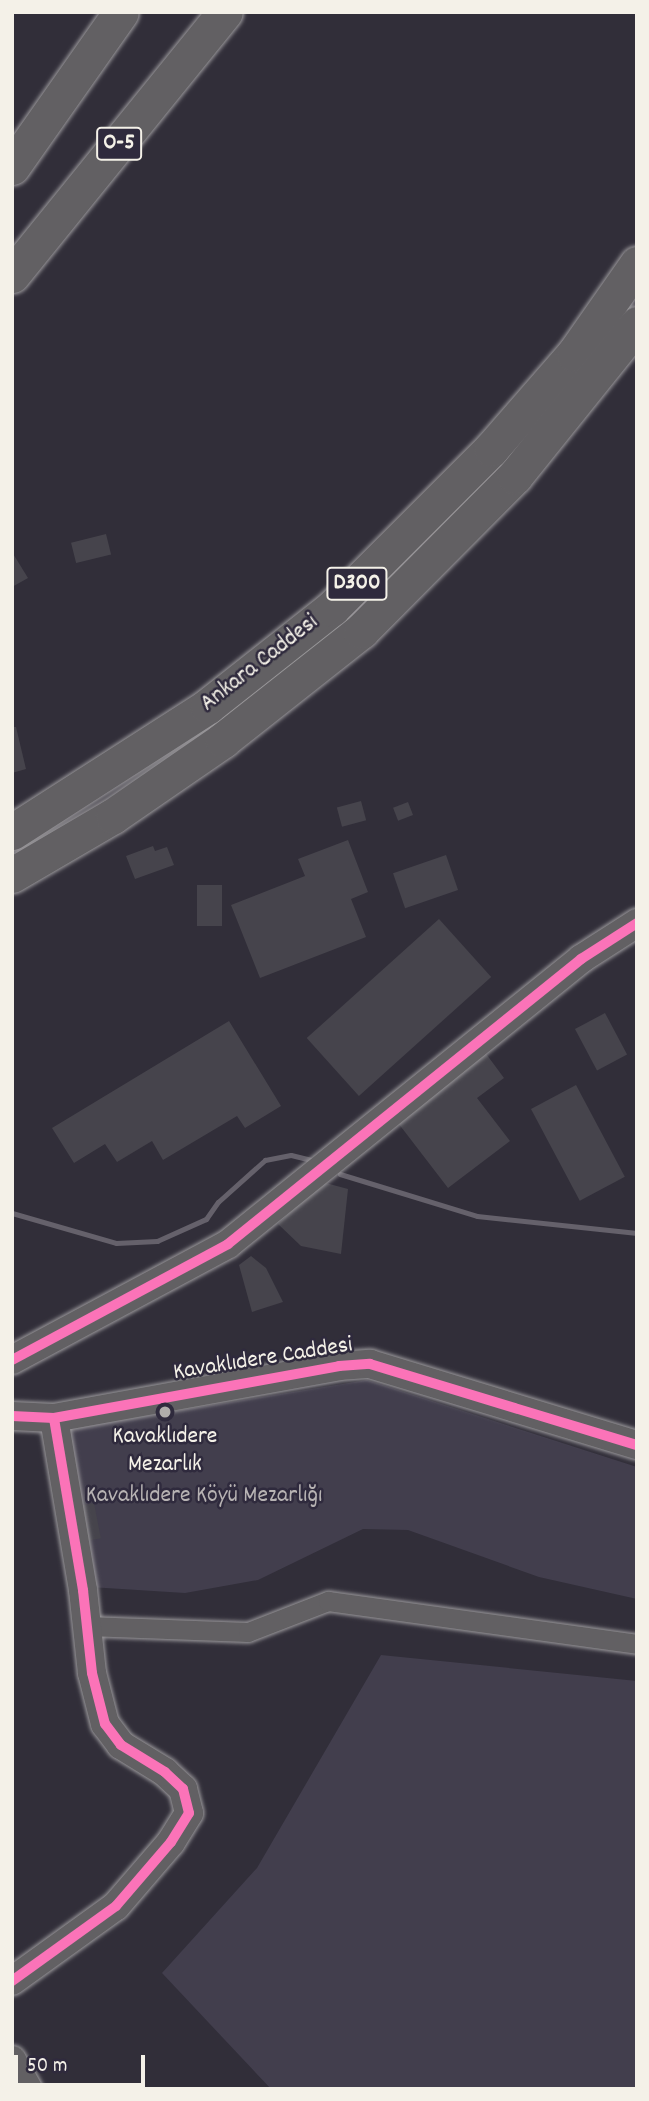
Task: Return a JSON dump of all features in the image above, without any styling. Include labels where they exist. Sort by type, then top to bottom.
[{"type":"highway","points":[[12,167],[121,12]]},
{"type":"highway","name":"O-5","points":[[12,275],[225,12]]},
{"type":"highway","name":"Ankara Caddesi","points":[[12,832],[208,706],[332,608],[500,440],[575,354],[637,264]]},
{"type":"highway","name":"Ankara Caddesi","points":[[12,875],[113,816],[223,740],[361,631],[515,477],[637,324]]},
{"type":"street","points":[[12,1360],[228,1244],[582,959],[637,923]]},
{"type":"street","name":"Kavaklıdere Caddesi","points":[[12,1416],[54,1418],[339,1366],[370,1364],[637,1445]]},
{"type":"street","points":[[12,1981],[116,1906],[171,1842],[189,1813],[183,1789],[165,1772],[121,1745],[105,1724],[92,1673],[54,1418]]},
{"type":"street","points":[[87,1626],[248,1632],[328,1601],[637,1644]]},
{"type":"street","points":[[12,2060],[28,2089]]},
{"type":"green space","name":"Kavaklıdere Köyü Mezarlığı","points":[[367,1380],[637,1467],[637,1599],[539,1577],[408,1530],[363,1529],[258,1580],[185,1593],[90,1587],[59,1430]]},
{"type":"green space","points":[[381,1655],[637,1681],[637,2089],[271,2089],[162,1973],[257,1868]]},
{"type":"building","points":[[106,534],[111,554],[76,563],[71,543]]},
{"type":"building","points":[[12,552],[28,578],[12,587]]},
{"type":"building","points":[[12,727],[16,727],[26,769],[12,773]]},
{"type":"building","points":[[361,801],[366,820],[342,827],[337,807]]},
{"type":"building","points":[[408,802],[413,815],[398,821],[393,808]]},
{"type":"building","points":[[348,840],[368,892],[351,899],[366,937],[260,978],[231,905],[305,876],[298,859]]},
{"type":"building","points":[[153,846],[155,851],[167,847],[174,865],[135,879],[126,856]]},
{"type":"building","points":[[446,855],[458,890],[405,908],[393,873]]},
{"type":"building","points":[[197,885],[222,885],[222,926],[197,926]]},
{"type":"building","points":[[439,919],[491,977],[359,1096],[307,1038]]},
{"type":"building","points":[[605,1013],[627,1054],[597,1070],[575,1029]]},
{"type":"building","points":[[229,1021],[281,1106],[245,1128],[237,1116],[163,1160],[152,1141],[117,1162],[105,1144],[74,1163],[52,1128]]},
{"type":"building","points":[[484,1051],[504,1078],[477,1098],[510,1141],[448,1188],[395,1119]]},
{"type":"building","points":[[576,1085],[625,1177],[580,1201],[531,1109]]},
{"type":"building","points":[[322,1182],[348,1189],[341,1254],[301,1246],[278,1224]]},
{"type":"building","points":[[251,1256],[266,1268],[283,1302],[252,1312],[239,1265]]},
{"type":"building","points":[[94,1503],[101,1538],[84,1542],[77,1506]]},
{"type":"waterway","points":[[12,1213],[116,1243],[157,1241],[206,1219],[218,1202],[265,1160],[291,1155],[315,1161]]},
{"type":"waterway","points":[[340,1174],[477,1216],[637,1233]]},
{"type":"cycle path","points":[[12,1360],[228,1244],[581,959],[637,923]]},
{"type":"cycle path","points":[[12,1416],[54,1418],[339,1366],[370,1364],[637,1445]]},
{"type":"cycle path","points":[[12,1981],[116,1906],[171,1842],[189,1813],[183,1789],[165,1772],[121,1745],[105,1724],[92,1673],[83,1590],[54,1418]]},
{"type":"place","name":"Kavaklıdere Mezarlık","points":[[165,1412]]}]
